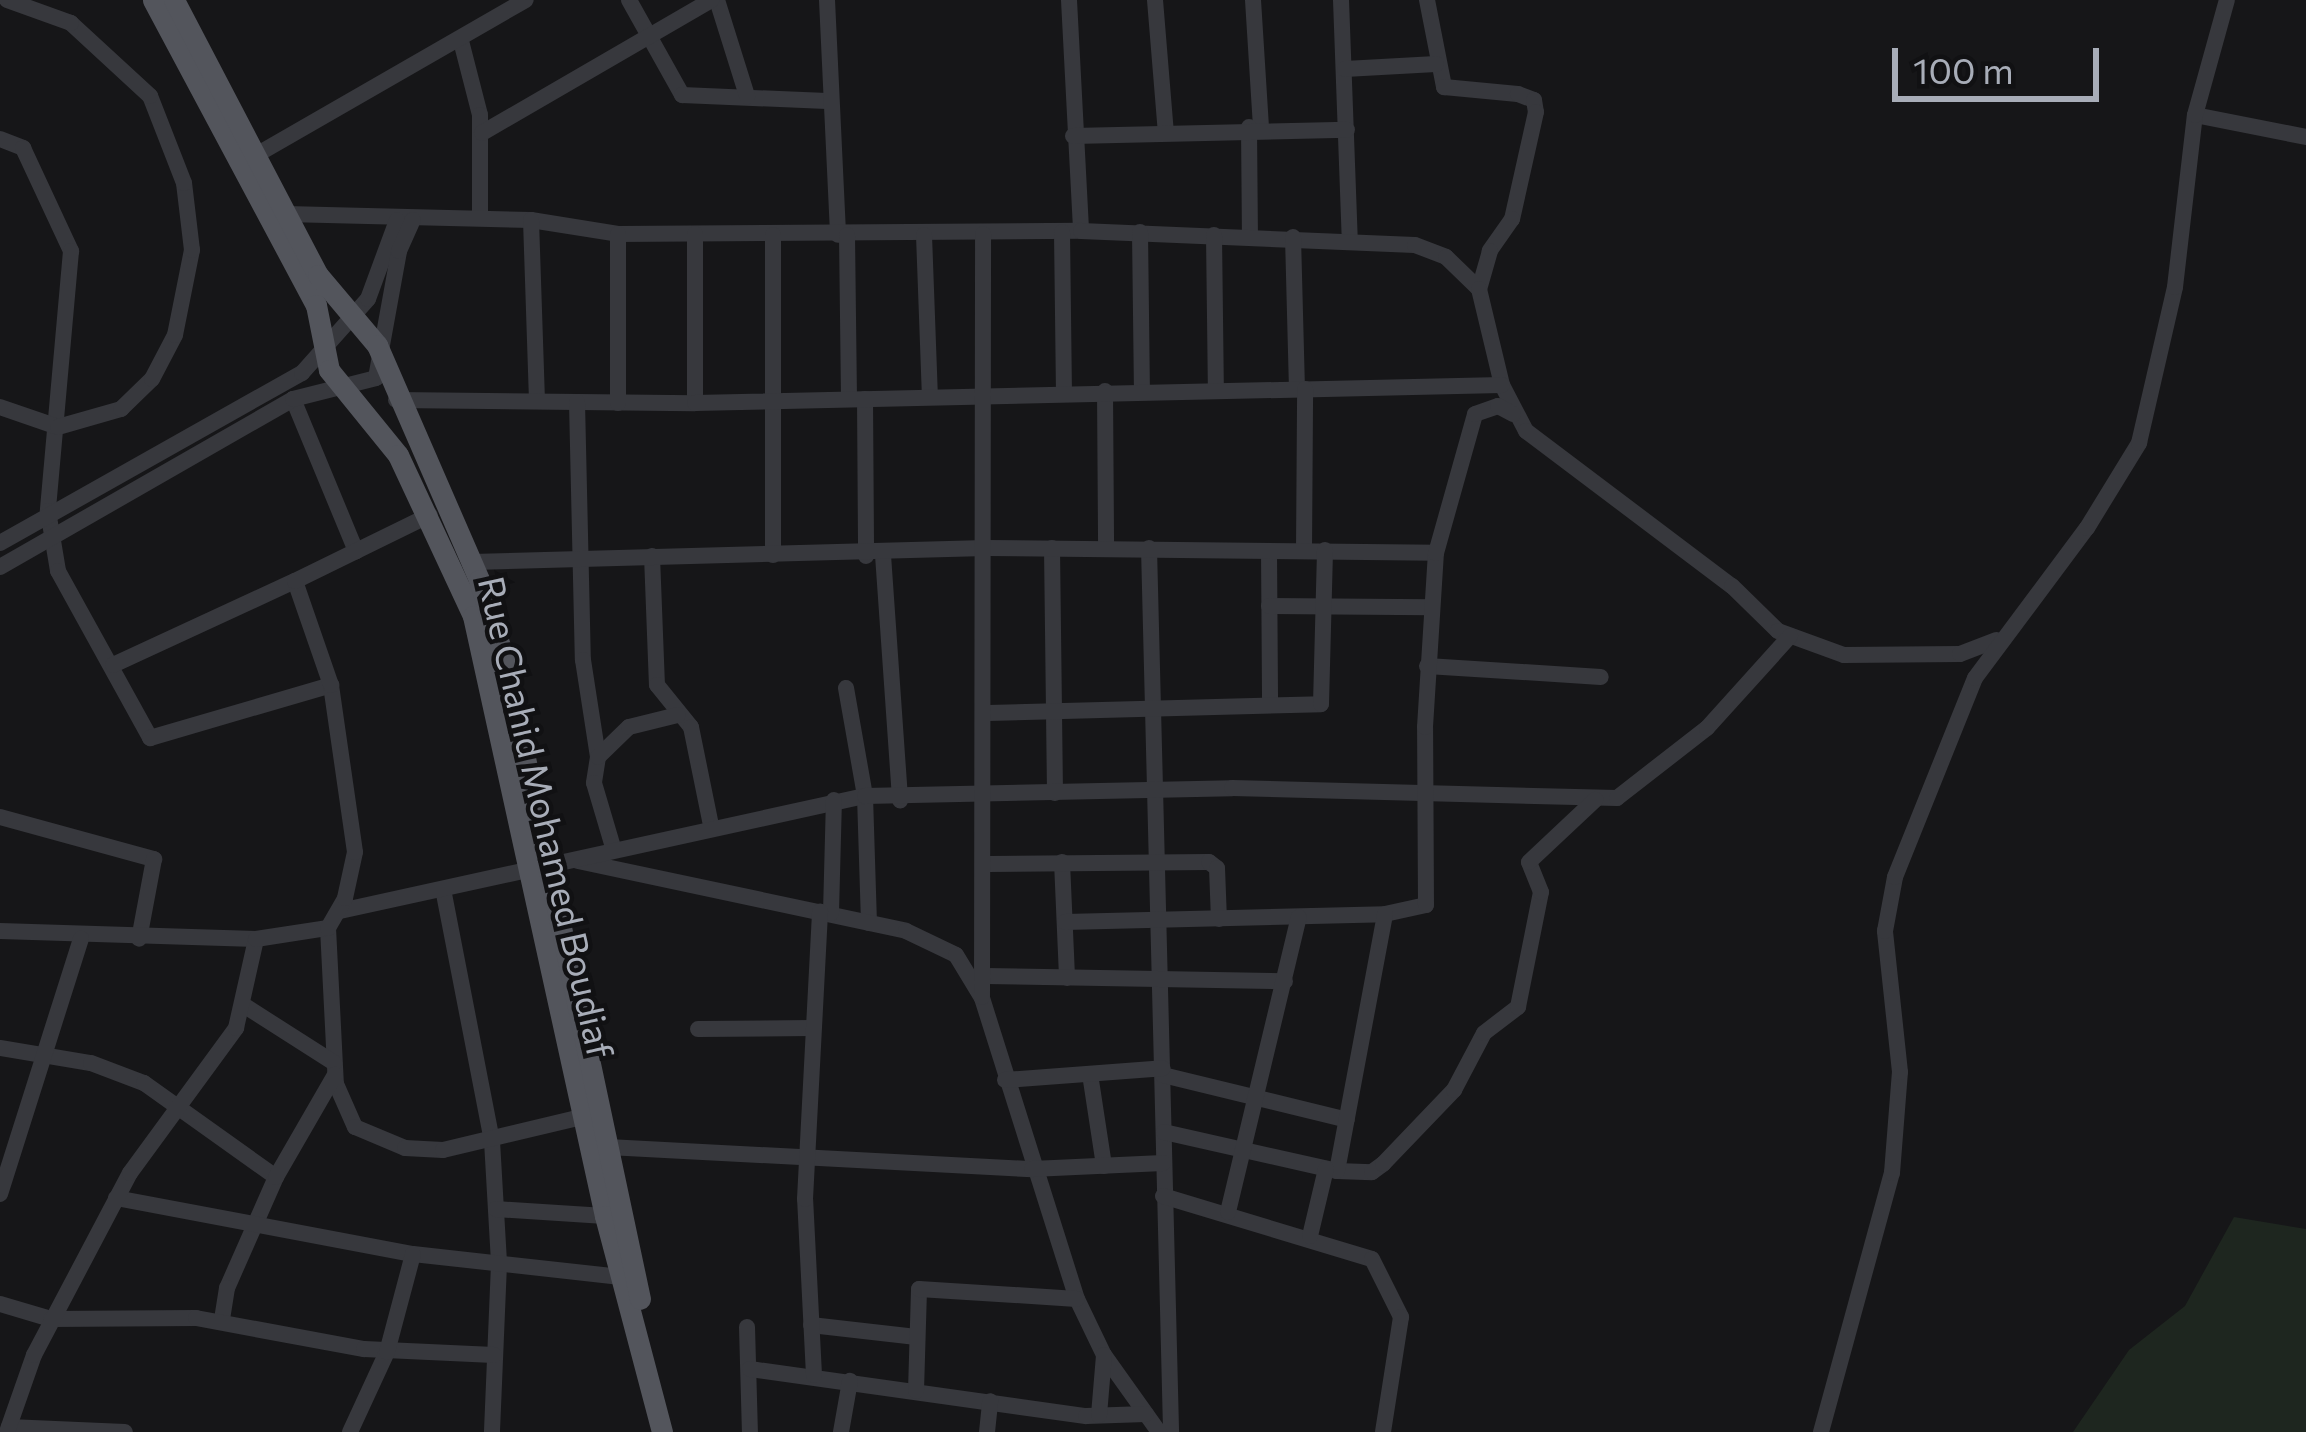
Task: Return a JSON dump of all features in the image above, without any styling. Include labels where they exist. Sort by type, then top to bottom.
[{"type":"main road","name":"Rue Chahid Mohamed Boudiaf","points":[[153,0],[316,305],[324,347],[343,387],[378,424],[468,569]]},
{"type":"main road","name":"Rue Chahid Mohamed Boudiaf","points":[[174,0],[318,275],[384,364],[468,569],[505,710],[605,1216],[662,1432]]},
{"type":"main road","name":"Rue Chahid Mohamed Boudiaf","points":[[537,870],[677,1432]]},
{"type":"street","points":[[0,407],[58,427],[108,416],[152,380],[175,335],[192,250],[184,183],[150,96],[71,23],[7,0]]},
{"type":"street","points":[[71,23],[76,0]]},
{"type":"street","points":[[256,154],[526,0]]},
{"type":"street","points":[[629,0],[682,95],[827,101]]},
{"type":"street","points":[[482,133],[713,0],[747,96]]},
{"type":"street","points":[[827,0],[827,101],[899,800]]},
{"type":"street","points":[[1064,392],[1073,136],[1069,0]]},
{"type":"street","points":[[1155,0],[1166,133]]},
{"type":"street","points":[[1250,236],[1255,128],[1253,0]]},
{"type":"street","points":[[1342,0],[1350,240]]},
{"type":"street","points":[[1427,0],[1444,87],[1534,100],[1512,220],[1490,251],[1479,289],[1502,385],[1514,413],[1568,471],[1639,514],[1790,636],[1844,655],[1960,654],[1996,640]]},
{"type":"street","points":[[1821,1432],[1892,1172],[1900,1072],[1886,991],[1889,902],[1975,678],[1996,640],[2087,528],[2139,443],[2175,287],[2195,115],[2227,0]]},
{"type":"street","points":[[461,40],[482,133],[480,217]]},
{"type":"street","points":[[1345,69],[1436,64]]},
{"type":"street","points":[[2195,115],[2306,137]]},
{"type":"street","points":[[1073,136],[1255,128],[1347,130]]},
{"type":"street","points":[[0,139],[27,154],[71,251],[49,511],[58,571],[153,740],[331,685]]},
{"type":"street","points":[[286,214],[531,220],[618,234],[1071,231],[1350,240],[1415,245],[1446,257],[1479,289]]},
{"type":"street","points":[[0,567],[251,412],[298,376],[370,294],[405,220]]},
{"type":"street","points":[[0,543],[49,511],[251,412],[370,382],[384,364],[405,220]]},
{"type":"street","points":[[531,220],[537,399]]},
{"type":"street","points":[[1140,232],[1142,392]]},
{"type":"street","points":[[982,998],[988,864],[983,233]]},
{"type":"street","points":[[618,234],[618,403]]},
{"type":"street","points":[[694,234],[695,403]]},
{"type":"street","points":[[773,235],[773,555]]},
{"type":"street","points":[[924,235],[930,397]]},
{"type":"street","points":[[1214,235],[1216,389]]},
{"type":"street","points":[[1293,237],[1304,550]]},
{"type":"street","points":[[1446,257],[1490,251]]},
{"type":"street","points":[[396,400],[695,403],[1502,385]]},
{"type":"street","points":[[1105,392],[1106,548]]},
{"type":"street","points":[[293,399],[356,551]]},
{"type":"street","points":[[577,402],[584,660],[598,757],[594,783],[613,847]]},
{"type":"street","points":[[1065,922],[1385,914],[1419,910],[1428,901],[1423,791],[1436,553],[1475,414],[1498,406],[1514,413]]},
{"type":"street","points":[[113,665],[430,514]]},
{"type":"street","points":[[468,569],[581,558],[874,555],[986,548],[1436,553]]},
{"type":"street","points":[[1052,548],[1055,793]]},
{"type":"street","points":[[1149,548],[1171,1432]]},
{"type":"street","points":[[988,713],[1323,702],[1325,550]]},
{"type":"street","points":[[1269,551],[1270,705]]},
{"type":"street","points":[[652,556],[657,685],[691,727],[711,825]]},
{"type":"street","points":[[295,581],[331,685],[355,852],[340,911],[328,928],[335,1069],[344,1116],[368,1134],[424,1150],[492,1142],[583,1118]]},
{"type":"street","points":[[1269,606],[1431,607]]},
{"type":"street","points":[[340,911],[444,894],[578,861],[613,847],[865,796],[899,800],[1152,791],[1423,791],[1595,800],[1629,790],[1707,728],[1790,636]]},
{"type":"street","points":[[1960,654],[1975,678]]},
{"type":"street","points":[[1427,666],[1601,677]]},
{"type":"street","points":[[846,688],[865,796],[869,923]]},
{"type":"street","points":[[598,757],[629,727],[678,715]]},
{"type":"street","points":[[814,1375],[807,1153],[812,1028],[834,800]]},
{"type":"street","points":[[1164,1132],[1332,1170],[1372,1172],[1383,1164],[1454,1090],[1484,1034],[1518,1007],[1541,892],[1529,862],[1595,800]]},
{"type":"street","points":[[0,817],[154,859],[139,939]]},
{"type":"street","points":[[578,861],[825,912],[943,946],[982,998],[1032,1169],[1077,1299],[1104,1355],[1159,1432]]},
{"type":"street","points":[[1062,862],[1067,979]]},
{"type":"street","points":[[988,864],[1214,864],[1220,919]]},
{"type":"street","points":[[444,894],[492,1142],[499,1264],[492,1432]]},
{"type":"street","points":[[1310,1236],[1347,1120],[1385,914]]},
{"type":"street","points":[[1228,1212],[1299,917]]},
{"type":"street","points":[[0,931],[81,939],[256,939],[328,928]]},
{"type":"street","points":[[0,1194],[81,939]]},
{"type":"street","points":[[125,1432],[8,1430],[51,1319],[116,1198],[176,1100],[236,1028],[256,939]]},
{"type":"street","points":[[985,976],[1159,983],[1285,981]]},
{"type":"street","points":[[244,1006],[335,1069]]},
{"type":"street","points":[[698,1029],[812,1028]]},
{"type":"street","points":[[0,1048],[112,1070],[176,1100],[276,1177]]},
{"type":"street","points":[[222,1322],[253,1223],[335,1069]]},
{"type":"street","points":[[1005,1079],[1163,1071],[1347,1120]]},
{"type":"street","points":[[1090,1074],[1104,1166]]},
{"type":"street","points":[[608,1148],[807,1153],[1032,1169],[1163,1163]]},
{"type":"street","points":[[1162,1196],[1310,1236],[1372,1259],[1401,1308],[1383,1432]]},
{"type":"street","points":[[116,1198],[413,1254],[620,1277]]},
{"type":"street","points":[[496,1209],[605,1216]]},
{"type":"street","points":[[350,1432],[387,1352],[413,1254]]},
{"type":"street","points":[[916,1391],[919,1289],[1077,1299]]},
{"type":"street","points":[[0,1304],[51,1319],[222,1322],[387,1352],[494,1354]]},
{"type":"street","points":[[811,1325],[916,1337]]},
{"type":"street","points":[[747,1327],[750,1432]]},
{"type":"street","points":[[1090,1421],[1104,1355]]},
{"type":"street","points":[[751,1369],[990,1401],[1090,1421],[1146,1414]]},
{"type":"street","points":[[842,1432],[850,1381]]},
{"type":"street","points":[[987,1432],[990,1401]]},
{"type":"shaded area","points":[[2234,1217],[2306,1229],[2306,1432],[2073,1432],[2129,1350],[2185,1306]]}]
